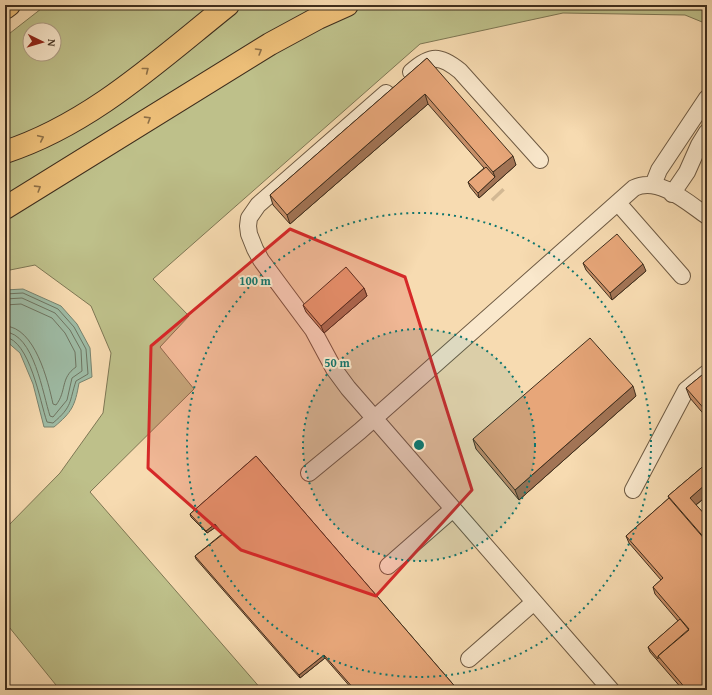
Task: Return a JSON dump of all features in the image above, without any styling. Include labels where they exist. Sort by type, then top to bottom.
[{"type":"highway","points":[[5,8],[9,5]]},
{"type":"highway","points":[[5,152],[42,138],[91,110],[129,84],[228,5]]},
{"type":"highway","points":[[5,208],[270,44],[347,5]]},
{"type":"street","points":[[540,160],[460,71],[444,60],[429,59],[418,66],[253,211],[248,226],[249,234],[261,260],[313,330],[334,369],[373,418],[611,690]]},
{"type":"street","points":[[653,185],[659,170],[707,98]]},
{"type":"street","points":[[672,194],[687,172],[698,145],[707,132]]},
{"type":"street","points":[[309,474],[634,188],[643,185],[653,185],[672,194],[707,216]]},
{"type":"street","points":[[618,203],[682,276]]},
{"type":"street","points":[[633,490],[686,390],[707,373]]},
{"type":"street","points":[[388,566],[453,509]]},
{"type":"street","points":[[469,659],[534,602]]},
{"type":"highlighted area","points":[[290,229],[405,277],[472,490],[376,596],[241,550],[148,468],[151,346]]},
{"type":"green space","points":[[46,5],[707,5],[707,24],[685,15],[563,13],[420,44],[153,279],[189,316],[160,347],[194,389],[90,492],[262,690],[60,690],[5,622],[5,529],[60,473],[103,413],[111,353],[91,306],[35,265],[5,271],[5,37],[22,24],[22,62],[62,62],[62,22],[24,22]]},
{"type":"water","points":[[23,289],[61,306],[77,324],[90,348],[92,377],[79,383],[72,408],[69,413],[54,427],[44,427],[33,384],[20,353],[5,340],[5,290]]},
{"type":"building","points":[[427,58],[513,156],[493,172],[425,94],[287,215],[270,195]]},
{"type":"building","points":[[486,167],[495,177],[478,193],[468,182]]},
{"type":"building","points":[[617,234],[643,264],[610,293],[583,263]]},
{"type":"building","points":[[346,267],[364,288],[321,326],[303,305]]},
{"type":"building","points":[[590,338],[633,386],[515,490],[473,439]]},
{"type":"building","points":[[707,371],[707,412],[686,388]]},
{"type":"building","points":[[256,456],[458,690],[355,690],[324,655],[299,675],[195,556],[223,534],[215,524],[206,531],[190,514]]},
{"type":"building","points":[[707,463],[707,483],[690,498],[707,517],[707,541],[668,496]]},
{"type":"building","points":[[669,498],[707,542],[707,690],[687,690],[658,656],[689,629],[653,587],[663,578],[626,536]]},
{"type":"building","points":[[680,619],[689,630],[658,656],[658,659],[648,647]]},
{"type":"tunnel","points":[[480,176],[499,196]]}]
